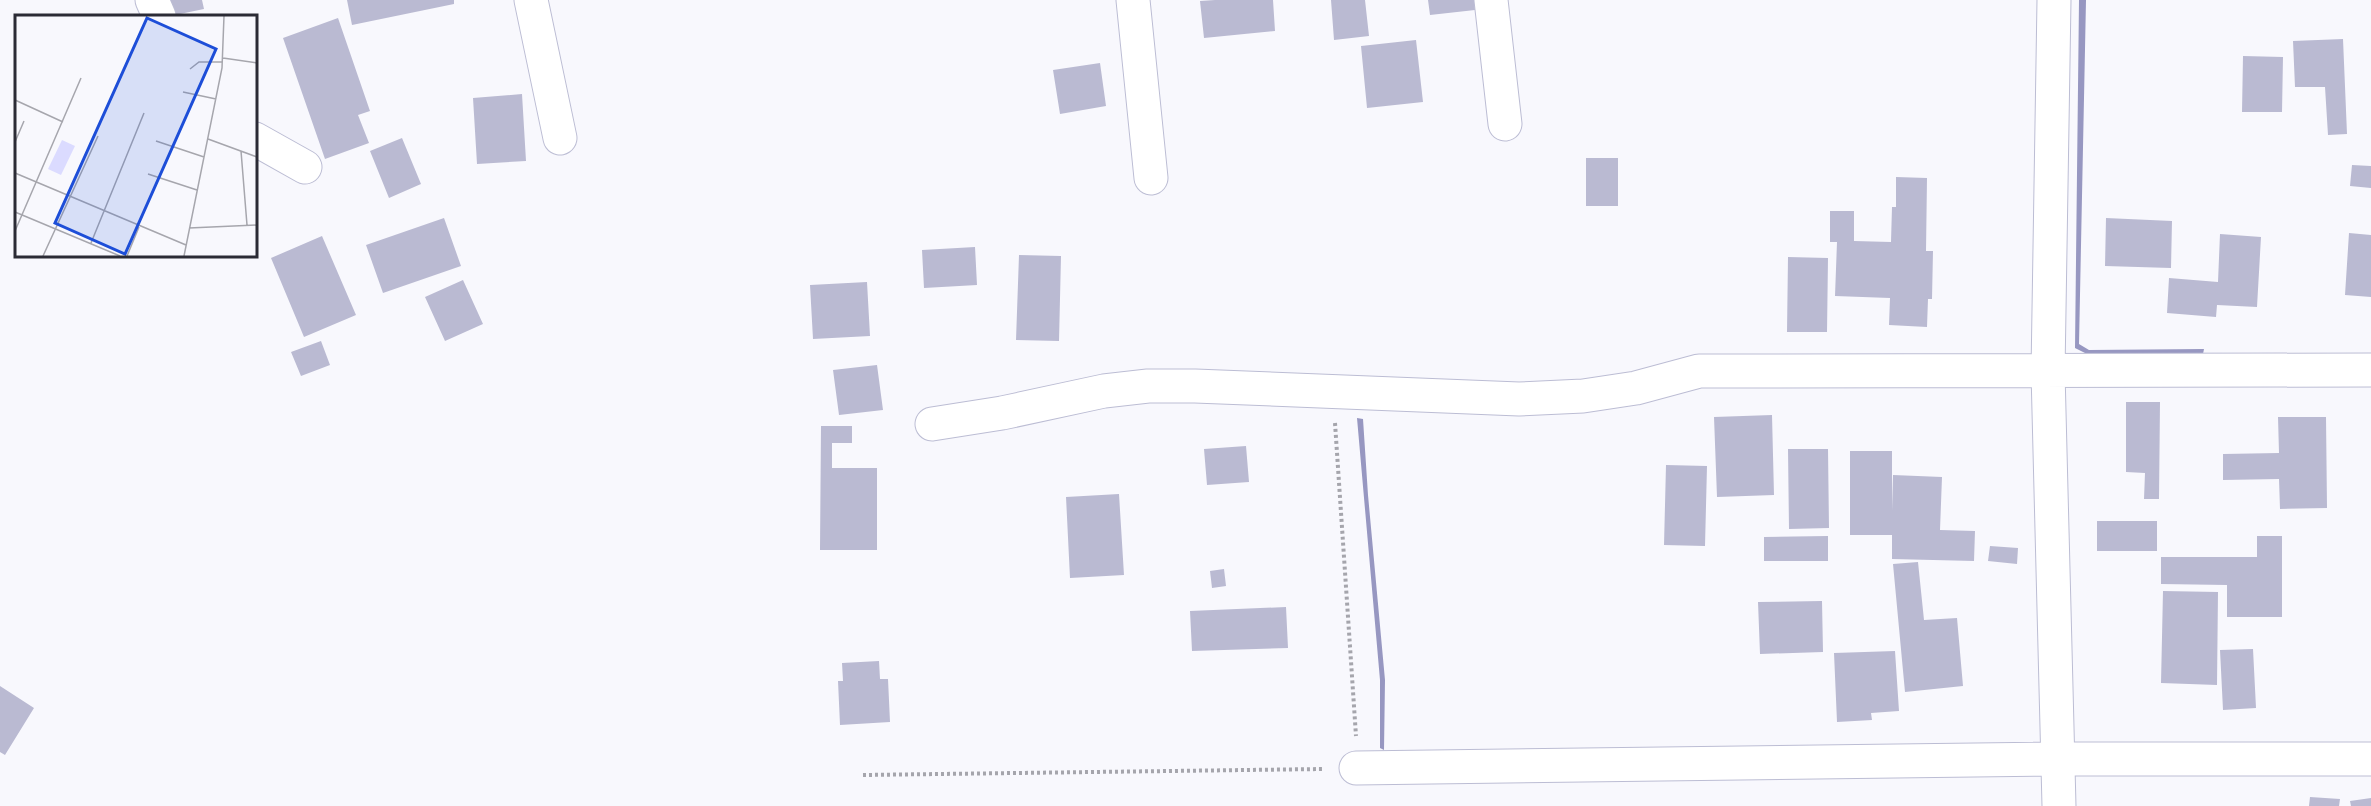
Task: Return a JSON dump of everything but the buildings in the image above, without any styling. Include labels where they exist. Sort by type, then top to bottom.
[{"type":"street","points":[[152,0],[159,15]]},
{"type":"street","points":[[531,0],[560,138]]},
{"type":"street","points":[[1133,0],[1151,178]]},
{"type":"street","points":[[1491,0],[1505,123]]},
{"type":"street","points":[[2054,0],[2048,372],[2059,806]]},
{"type":"street","points":[[256,140],[305,167]]},
{"type":"street","points":[[932,424],[1104,391],[1148,386],[1519,399],[1583,396],[1636,388],[1699,372],[2371,370]]},
{"type":"street","points":[[1356,768],[2059,759],[2371,759]]},
{"type":"path","points":[[1333,392],[1356,723]]},
{"type":"path","points":[[863,775],[1356,768]]},
{"type":"water","points":[[2079,0],[2086,0],[2079,344],[2089,350],[2204,349],[2203,354],[2087,354],[2075,348]]},
{"type":"water","points":[[1357,418],[1363,419],[1385,680],[1384,750],[1380,748],[1380,680]]}]
